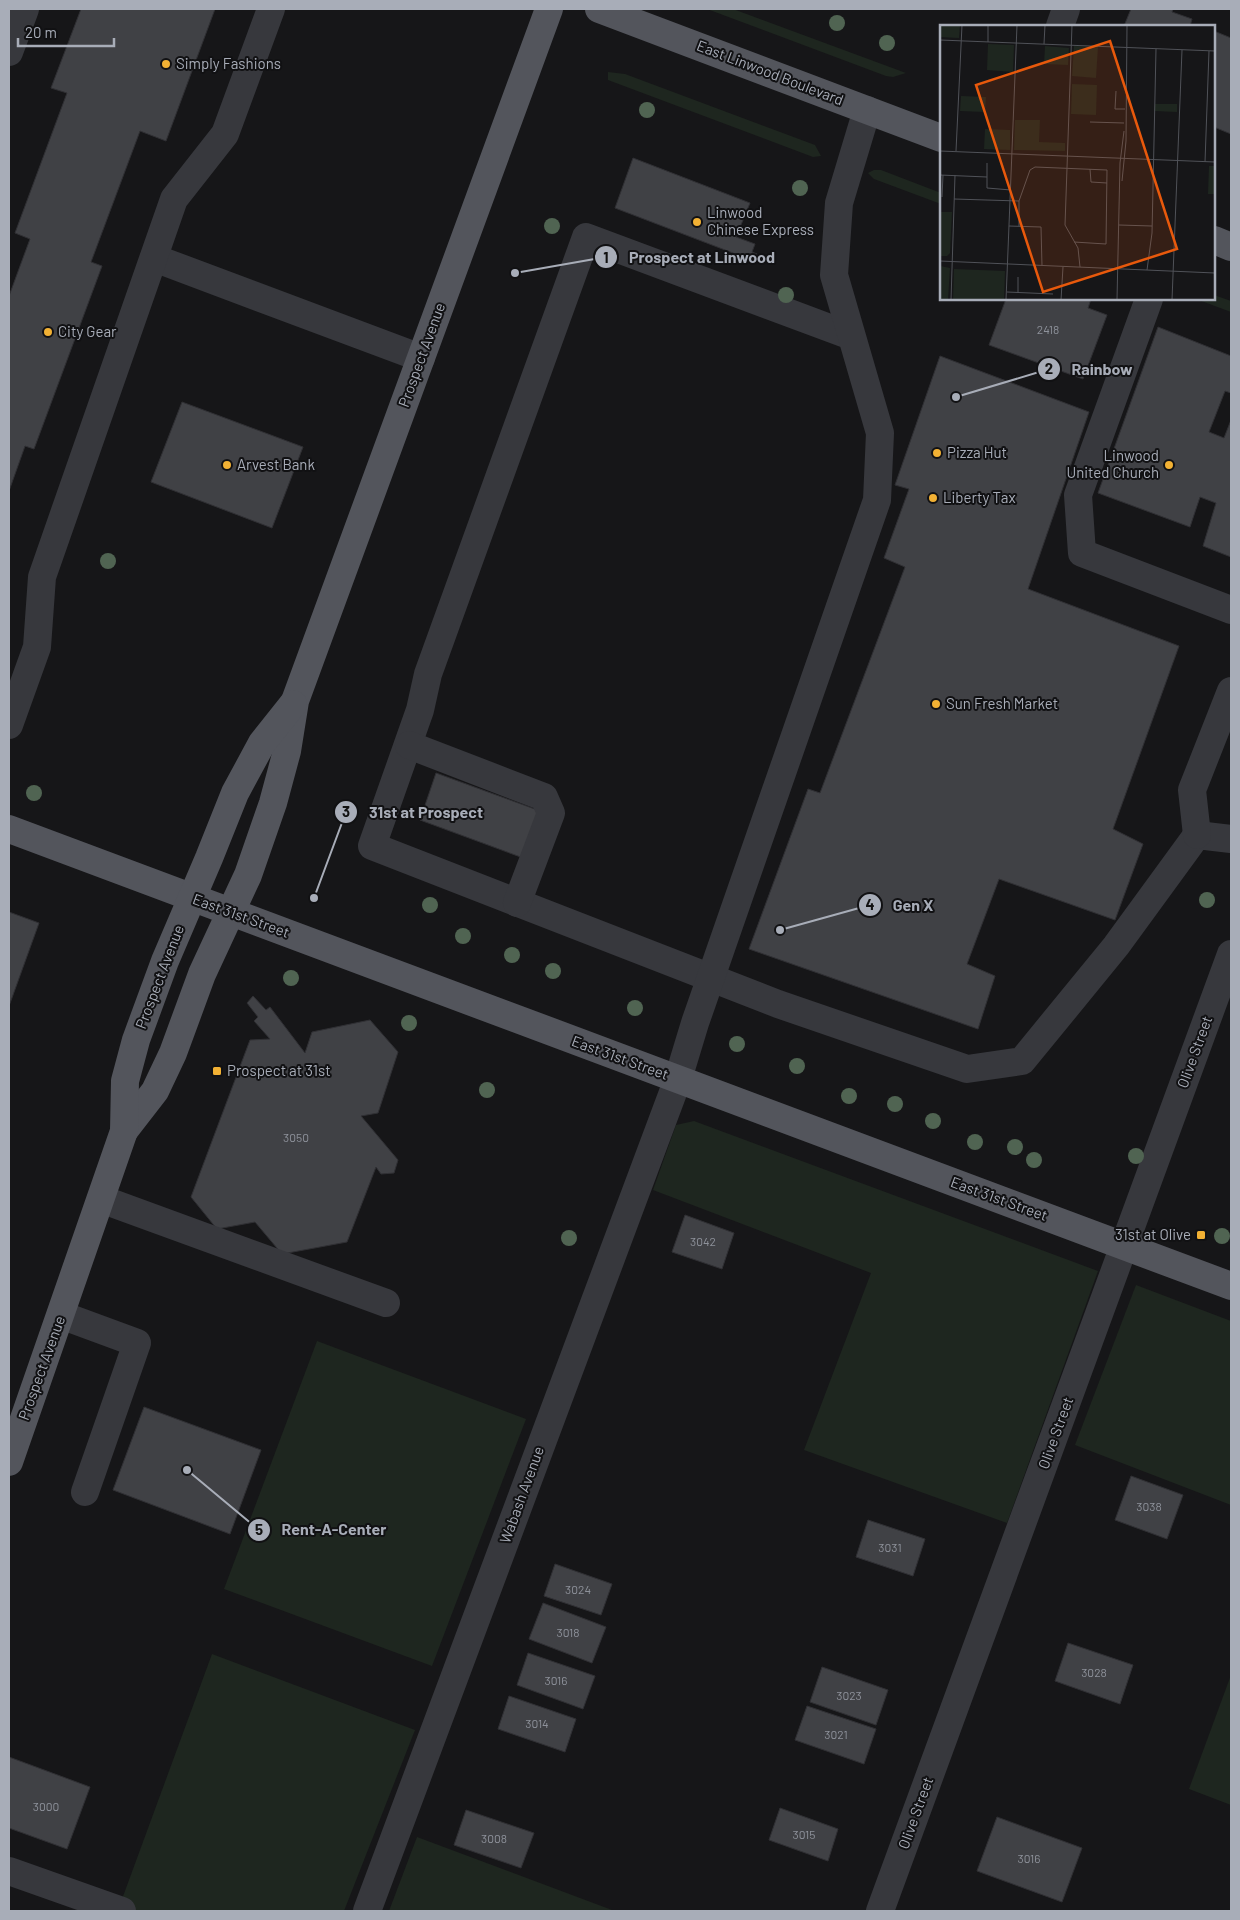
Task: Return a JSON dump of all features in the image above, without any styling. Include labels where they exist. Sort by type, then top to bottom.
[{"type":"main road","name":"Prospect Avenue","points":[[124,1131],[155,1091],[173,1053],[202,974],[248,875],[274,803],[287,751],[295,701],[549,9]]},
{"type":"main road","name":"East Linwood Boulevard","points":[[599,9],[940,138]]},
{"type":"main road","points":[[1215,240],[1231,247]]},
{"type":"main road","name":"Prospect Avenue","points":[[9,1462],[124,1131],[126,1081],[136,1040],[165,961],[235,793],[262,743],[295,701]]},
{"type":"main road","name":"East 31st Street","points":[[9,829],[1231,1286]]},
{"type":"street","points":[[9,52],[24,9]]},
{"type":"street","points":[[9,725],[38,647],[42,577],[174,199],[225,134],[271,9]]},
{"type":"street","points":[[1060,25],[1066,9]]},
{"type":"street","name":"Wabash Avenue","points":[[367,1911],[678,1079],[711,978],[877,500],[880,433],[834,275],[838,203],[867,110]]},
{"type":"street","points":[[851,336],[586,237],[428,674],[420,710],[409,745],[372,846],[778,1004],[967,1070],[1022,1061],[1116,946],[1198,835],[1192,790],[1231,692]]},
{"type":"street","points":[[154,258],[421,358]]},
{"type":"street","points":[[1149,300],[1078,495],[1082,553],[1231,610]]},
{"type":"street","points":[[409,745],[544,796],[551,813],[517,903]]},
{"type":"street","points":[[1198,835],[1231,839]]},
{"type":"street","name":"Olive Street","points":[[880,1911],[1231,954]]},
{"type":"street","points":[[101,1199],[386,1303]]},
{"type":"street","points":[[61,1315],[137,1343],[85,1492]]},
{"type":"street","points":[[9,1871],[122,1911]]},
{"type":"shaded area","points":[[707,9],[733,9],[906,73],[893,77],[886,76]]},
{"type":"shaded area","points":[[608,72],[625,74],[815,145],[821,156],[813,157],[608,80]]},
{"type":"shaded area","points":[[874,170],[881,170],[940,193],[940,204],[874,179],[868,173]]},
{"type":"shaded area","points":[[1215,295],[1231,301],[1231,312],[1199,300],[1215,300]]},
{"type":"shaded area","points":[[694,1121],[1098,1271],[1007,1523],[804,1450],[871,1273],[653,1190],[676,1125]]},
{"type":"shaded area","points":[[1136,1285],[1231,1321],[1231,1505],[1075,1445]]},
{"type":"shaded area","points":[[317,1341],[526,1419],[432,1666],[224,1589]]},
{"type":"shaded area","points":[[212,1654],[415,1730],[344,1911],[118,1910]]},
{"type":"shaded area","points":[[1231,1675],[1231,1805],[1189,1789]]},
{"type":"shaded area","points":[[417,1837],[612,1910],[389,1911]]},
{"type":"building","points":[[81,9],[215,9],[166,141],[140,131],[91,262],[102,266],[34,449],[25,446],[9,491],[9,296],[30,239],[15,233],[67,93],[51,88]]},
{"type":"building","points":[[1131,9],[1173,9],[1172,12],[1192,19],[1190,25],[1124,25]]},
{"type":"building","points":[[1215,31],[1231,38],[1231,134],[1215,127]]},
{"type":"building","name":"Linwood Chinese Express","points":[[633,158],[750,203],[736,237],[755,244],[752,252],[757,254],[754,261],[615,208]]},
{"type":"building","points":[[1006,300],[1091,300],[1088,308],[1107,315],[1083,379],[989,345]]},
{"type":"building","name":"Linwood United Church","points":[[1158,327],[1231,356],[1231,393],[1225,391],[1209,432],[1224,438],[1231,420],[1231,557],[1203,546],[1216,503],[1200,497],[1190,527],[1098,493]]},
{"type":"building","points":[[940,356],[1089,412],[1028,589],[1179,646],[1113,829],[1143,844],[1115,920],[999,879],[967,964],[995,976],[978,1029],[749,949],[808,789],[820,793],[905,567],[884,558],[909,489],[895,485]]},
{"type":"building","name":"Arvest Bank","points":[[182,402],[303,447],[272,528],[151,482]]},
{"type":"building","points":[[436,773],[543,812],[526,859],[420,820]]},
{"type":"building","points":[[9,912],[39,923],[9,1006]]},
{"type":"building","points":[[253,996],[266,1010],[270,1007],[305,1053],[312,1032],[370,1020],[398,1052],[378,1113],[361,1116],[398,1160],[394,1173],[381,1174],[376,1167],[347,1242],[282,1254],[255,1222],[217,1229],[191,1197],[250,1040],[270,1039],[254,1021],[258,1017],[247,1003]]},
{"type":"building","points":[[685,1215],[734,1233],[722,1269],[672,1252]]},
{"type":"building","points":[[144,1407],[261,1450],[230,1534],[113,1490]]},
{"type":"building","points":[[1131,1476],[1183,1495],[1167,1539],[1115,1520]]},
{"type":"building","points":[[868,1520],[925,1539],[913,1576],[856,1557]]},
{"type":"building","points":[[555,1564],[612,1584],[601,1615],[544,1596]]},
{"type":"building","points":[[543,1603],[606,1627],[592,1663],[529,1639]]},
{"type":"building","points":[[1068,1643],[1133,1665],[1120,1704],[1055,1681]]},
{"type":"building","points":[[528,1653],[595,1676],[583,1709],[517,1685]]},
{"type":"building","points":[[822,1667],[888,1690],[876,1725],[810,1702]]},
{"type":"building","points":[[509,1696],[576,1719],[565,1752],[498,1729]]},
{"type":"building","points":[[807,1706],[876,1729],[864,1764],[795,1740]]},
{"type":"building","points":[[9,1757],[90,1787],[67,1849],[9,1828]]},
{"type":"building","points":[[780,1808],[838,1829],[828,1861],[769,1840]]},
{"type":"building","points":[[466,1810],[534,1833],[521,1868],[454,1845]]},
{"type":"building","points":[[997,1817],[1082,1848],[1062,1902],[977,1871]]},
{"type":"place","name":"Simply Fashions","points":[[166,64]]},
{"type":"place","name":"Linwood Chinese Express","points":[[697,222]]},
{"type":"place","name":"Prospect at Linwood","points":[[515,273]]},
{"type":"place","name":"City Gear","points":[[48,332]]},
{"type":"place","name":"Rainbow","points":[[956,397]]},
{"type":"place","name":"Pizza Hut","points":[[937,453]]},
{"type":"place","name":"Arvest Bank","points":[[227,465]]},
{"type":"place","name":"Linwood United Church","points":[[1169,465]]},
{"type":"place","name":"Liberty Tax","points":[[933,498]]},
{"type":"place","name":"Sun Fresh Market","points":[[936,704]]},
{"type":"place","name":"31st at Prospect","points":[[314,898]]},
{"type":"place","name":"Gen X","points":[[780,930]]},
{"type":"place","name":"Prospect at 31st","points":[[217,1071]]},
{"type":"place","name":"31st at Olive","points":[[1201,1235]]},
{"type":"place","name":"Rent-A-Center","points":[[187,1470]]}]
